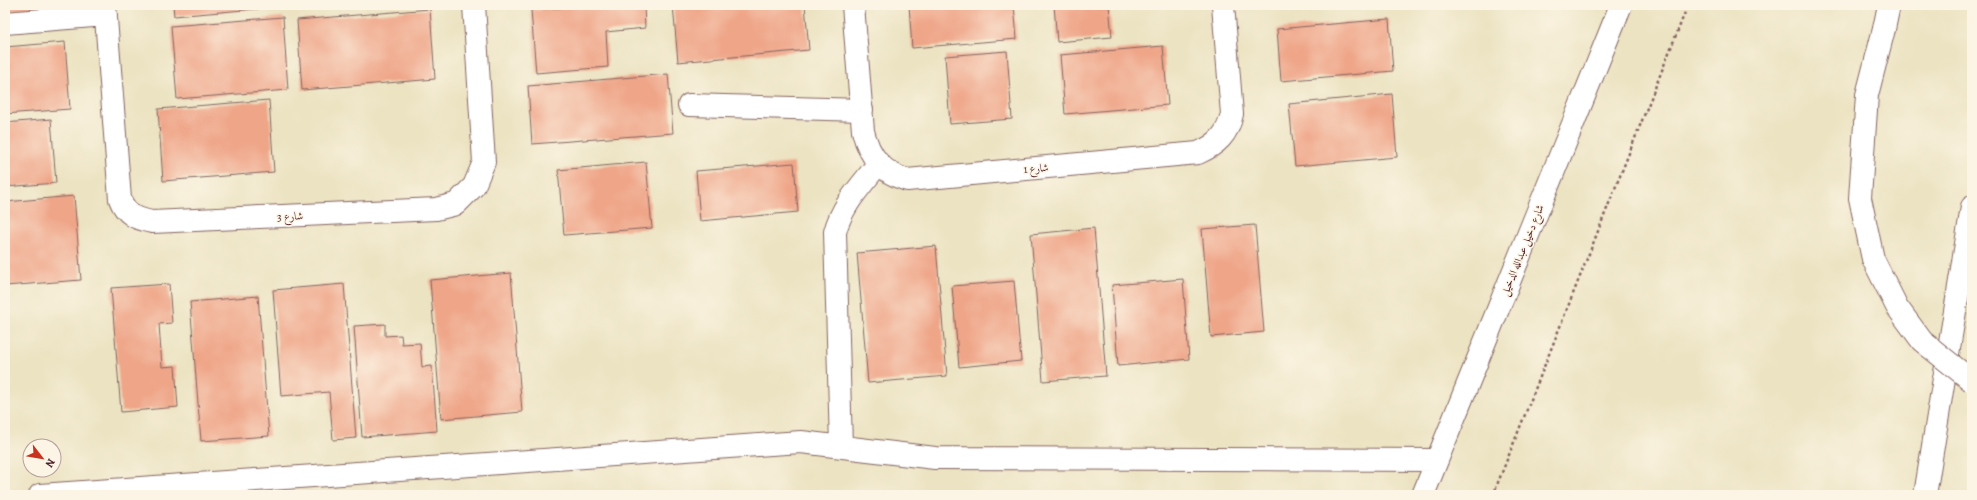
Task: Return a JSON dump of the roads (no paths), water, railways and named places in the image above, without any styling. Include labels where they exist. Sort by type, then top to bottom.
[{"type":"main road","name":"شارع 3","points":[[106,10],[120,199],[124,210],[139,220],[152,222],[436,209],[456,204],[474,186],[484,162],[474,5]]},
{"type":"main road","name":"شارع 1","points":[[853,5],[863,131],[866,143],[878,164],[897,177],[907,180],[1198,153],[1209,148],[1225,134],[1230,124],[1232,114],[1223,5]]},
{"type":"main road","name":"شارع دخيل عبدالله الدخيل","points":[[1423,495],[1621,5]]},
{"type":"main road","points":[[1889,5],[1867,95],[1860,198],[1873,260],[1896,307],[1922,341],[1972,381]]},
{"type":"main road","points":[[5,23],[106,10]]},
{"type":"main road","points":[[689,105],[862,110]]},
{"type":"main road","points":[[841,446],[835,232],[839,216],[878,164]]},
{"type":"main road","points":[[1925,495],[1972,207]]},
{"type":"main road","points":[[40,495],[801,442],[841,446],[897,455],[936,458],[1437,460]]}]
